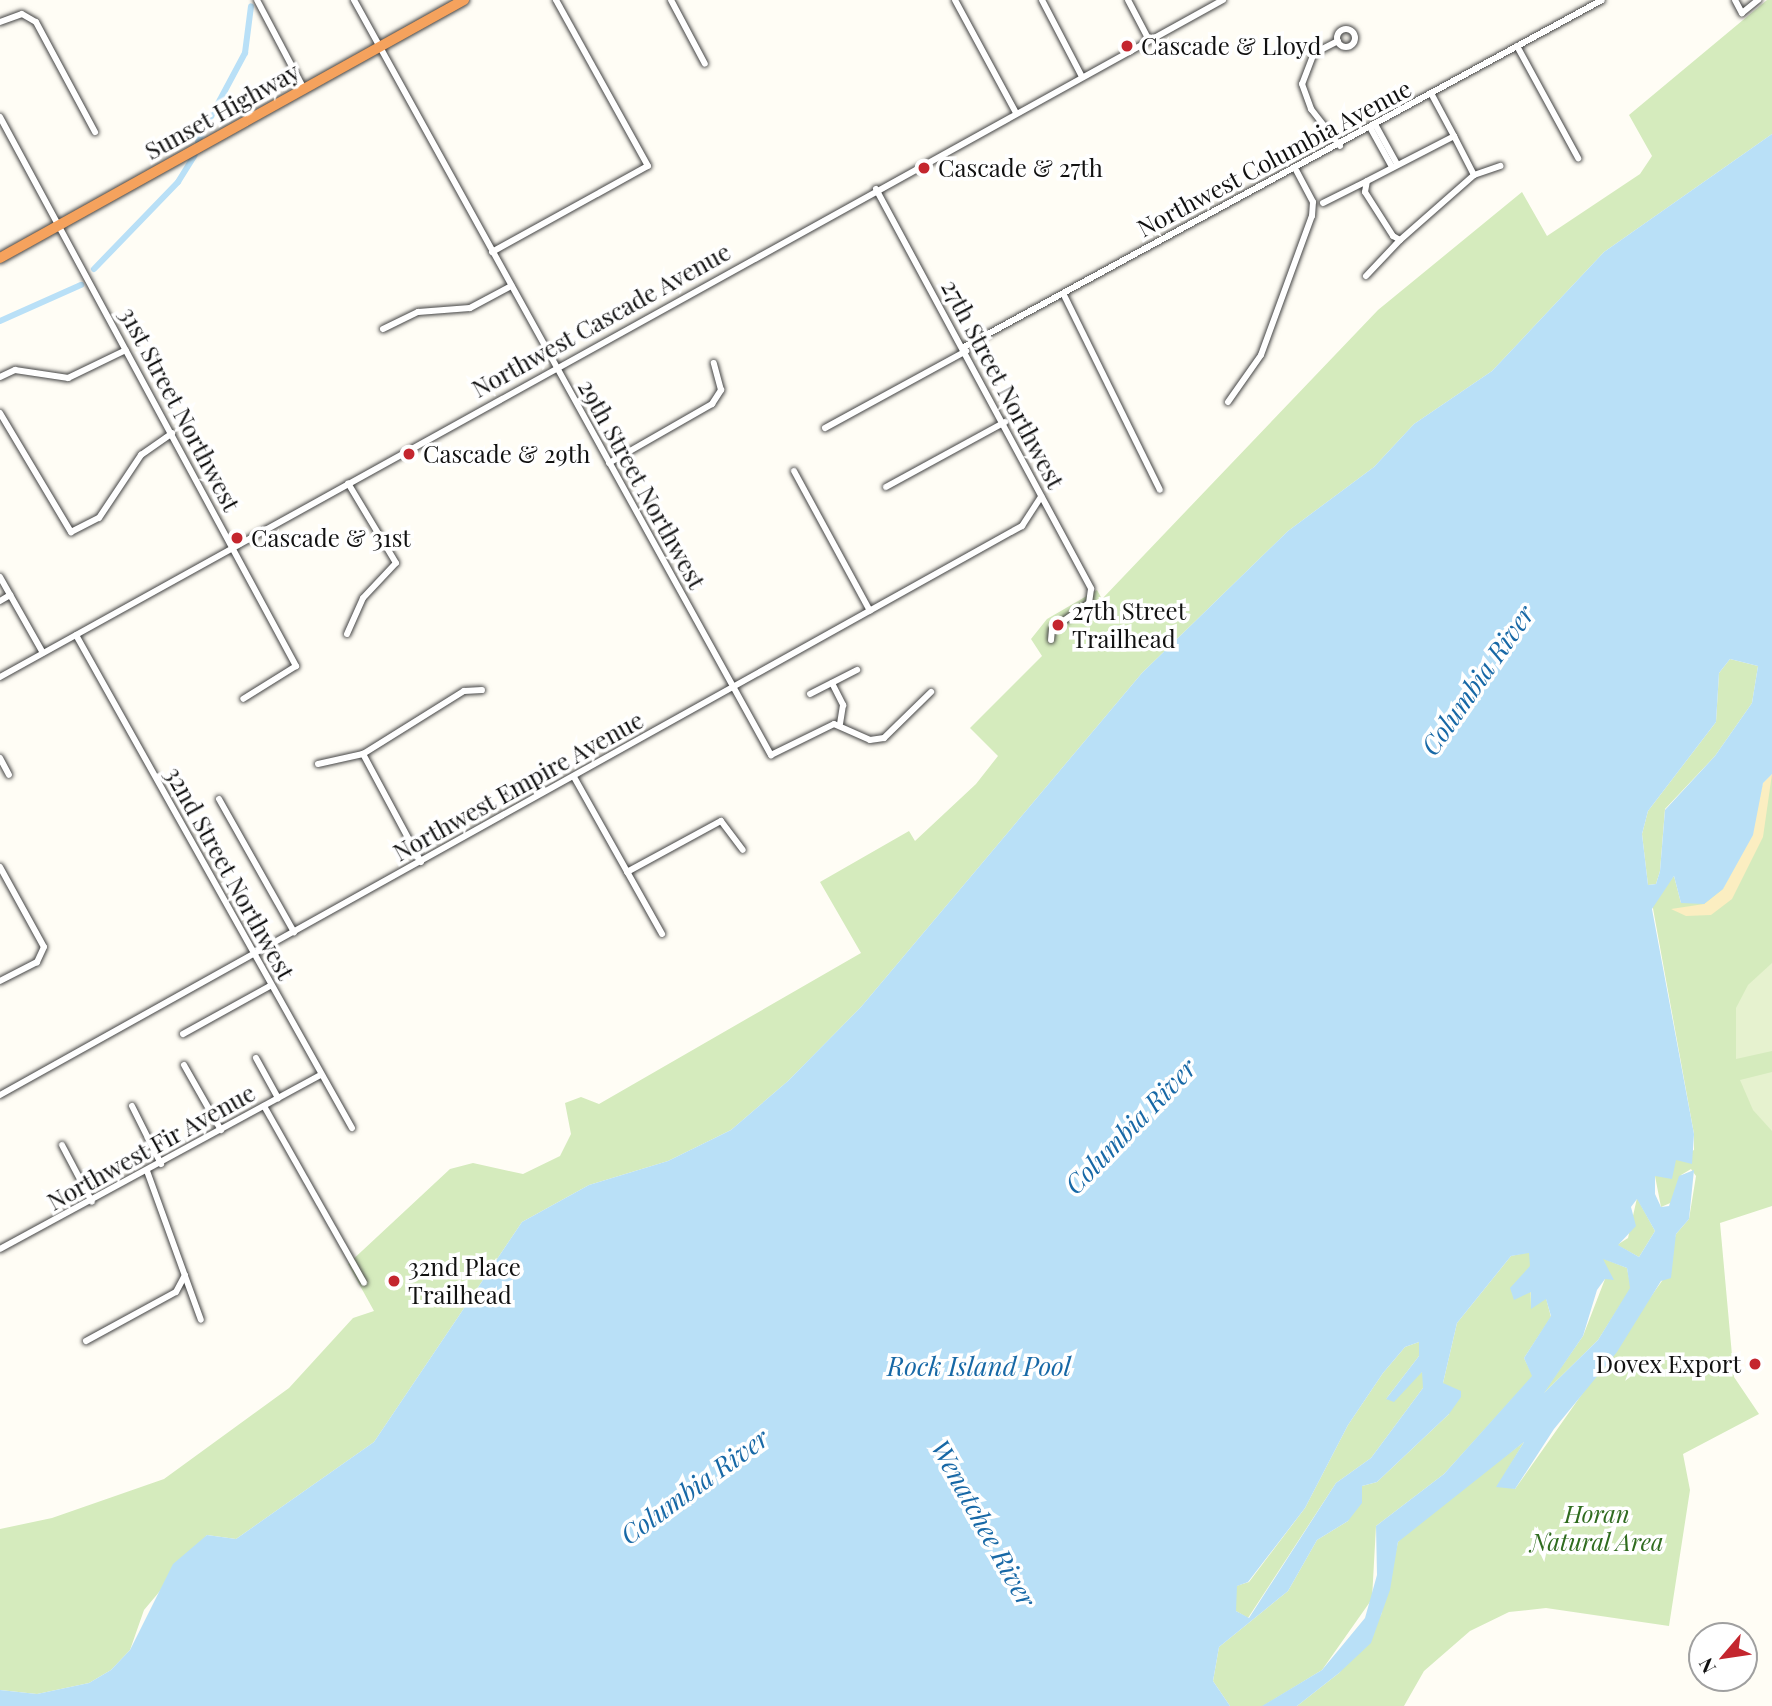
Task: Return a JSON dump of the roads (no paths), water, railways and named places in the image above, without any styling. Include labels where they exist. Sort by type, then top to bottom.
[{"type":"highway","name":"Sunset Highway","points":[[0,258],[464,0]]},
{"type":"street","points":[[257,0],[304,89]]},
{"type":"street","name":"29th Street Northwest","points":[[354,0],[771,755],[840,724]]},
{"type":"street","points":[[492,252],[647,169],[556,0]]},
{"type":"street","points":[[671,0],[705,64]]},
{"type":"street","points":[[955,0],[1016,113]]},
{"type":"street","points":[[1042,0],[1082,77]]},
{"type":"street","points":[[1128,0],[1149,40]]},
{"type":"street","name":"Northwest Columbia Avenue","points":[[825,428],[1602,0]]},
{"type":"street","points":[[1735,0],[1742,13],[1758,0]]},
{"type":"street","name":"Northwest Cascade Avenue","points":[[0,677],[1218,1]]},
{"type":"street","points":[[0,22],[22,14],[36,22],[95,132]]},
{"type":"street","points":[[1338,41],[1314,53],[1303,85],[1311,109],[1340,146]]},
{"type":"street","points":[[1517,46],[1578,158]]},
{"type":"street","points":[[1432,95],[1474,175]]},
{"type":"street","name":"31st Street Northwest","points":[[0,117],[296,666],[243,699]]},
{"type":"street","points":[[1373,127],[1395,165]]},
{"type":"street","points":[[1323,203],[1454,136]]},
{"type":"street","points":[[1366,276],[1400,240],[1474,175],[1500,166]]},
{"type":"street","points":[[1228,402],[1261,355],[1312,216],[1313,202],[1296,170]]},
{"type":"street","points":[[1367,181],[1366,192],[1400,240]]},
{"type":"street","name":"27th Street Northwest","points":[[876,189],[1005,422],[1092,597],[1052,629],[1051,640]]},
{"type":"street","points":[[383,329],[418,312],[470,308],[511,286]]},
{"type":"street","points":[[1064,295],[1160,490]]},
{"type":"street","points":[[0,377],[15,370],[68,378],[127,349]]},
{"type":"street","points":[[609,463],[712,404],[721,390],[714,363]]},
{"type":"street","points":[[0,413],[71,532],[99,518],[141,454],[172,433]]},
{"type":"street","points":[[886,487],[1005,422]]},
{"type":"street","points":[[794,471],[870,611]]},
{"type":"street","points":[[347,634],[363,598],[396,563],[348,483]]},
{"type":"street","name":"Northwest Empire Avenue","points":[[0,1095],[1022,526],[1041,497]]},
{"type":"street","points":[[0,577],[43,653]]},
{"type":"street","points":[[0,601],[10,595]]},
{"type":"street","name":"32nd Street Northwest","points":[[76,635],[270,986],[352,1128]]},
{"type":"street","points":[[810,694],[857,670]]},
{"type":"street","points":[[832,683],[844,705],[840,724],[870,740],[884,738],[931,692]]},
{"type":"street","points":[[318,764],[363,754],[464,691],[482,690]]},
{"type":"street","points":[[363,754],[421,862]]},
{"type":"street","points":[[0,758],[9,775]]},
{"type":"street","points":[[574,777],[662,934]]},
{"type":"street","points":[[219,799],[294,932]]},
{"type":"street","points":[[628,872],[721,821],[743,850]]},
{"type":"street","points":[[0,867],[44,950],[37,962],[0,981]]},
{"type":"street","points":[[183,1034],[270,986]]},
{"type":"street","points":[[256,1058],[278,1098]]},
{"type":"street","points":[[184,1065],[220,1130]]},
{"type":"street","name":"Northwest Fir Avenue","points":[[0,1249],[92,1202],[320,1075]]},
{"type":"street","points":[[132,1106],[161,1164]]},
{"type":"street","points":[[264,1106],[364,1283]]},
{"type":"street","points":[[62,1145],[92,1202]]},
{"type":"street","points":[[147,1171],[201,1321]]},
{"type":"street","points":[[86,1340],[176,1292],[185,1273]]},
{"type":"water","name":"Rock Island Pool","points":[[1772,134],[1772,774],[1763,783],[1753,835],[1723,889],[1704,904],[1681,903],[1674,876],[1652,909],[1694,1134],[1692,1164],[1676,1160],[1672,1179],[1655,1176],[1655,1194],[1661,1207],[1669,1206],[1679,1176],[1694,1170],[1689,1219],[1676,1234],[1671,1278],[1661,1281],[1617,1352],[1554,1429],[1515,1489],[1496,1487],[1524,1442],[1398,1542],[1390,1590],[1371,1643],[1339,1673],[1297,1706],[1262,1706],[1322,1670],[1365,1618],[1377,1575],[1376,1526],[1444,1474],[1532,1376],[1524,1358],[1551,1316],[1546,1299],[1531,1309],[1531,1292],[1514,1300],[1510,1288],[1530,1266],[1529,1253],[1511,1256],[1457,1323],[1443,1383],[1461,1391],[1461,1397],[1449,1414],[1377,1482],[1362,1486],[1362,1503],[1348,1521],[1317,1540],[1288,1591],[1219,1647],[1213,1681],[1230,1706],[0,1706],[0,1690],[37,1694],[89,1683],[111,1670],[130,1650],[173,1564],[207,1535],[236,1539],[374,1442],[522,1222],[589,1185],[668,1161],[731,1130],[788,1081],[861,1007],[1142,673],[1288,531],[1374,467],[1414,424],[1492,371],[1604,252]],"holes":[[[1730,659],[1758,666],[1752,703],[1715,756],[1665,810],[1660,871],[1656,884],[1648,885],[1642,834],[1648,811],[1716,722],[1719,673]],[[1637,1199],[1655,1231],[1639,1257],[1618,1245],[1636,1226],[1631,1207]],[[1603,1259],[1627,1268],[1630,1288],[1598,1340],[1544,1393],[1583,1336],[1597,1290],[1605,1279],[1614,1280]],[[1419,1342],[1419,1356],[1386,1399],[1394,1402],[1422,1372],[1423,1388],[1371,1458],[1336,1483],[1249,1618],[1236,1611],[1237,1586],[1248,1582],[1305,1508],[1348,1425],[1383,1373],[1405,1347]]]},
{"type":"waterway","points":[[198,141],[245,53],[251,6]]},
{"type":"waterway","points":[[94,269],[178,182],[194,156]]},
{"type":"waterway","points":[[0,321],[81,285]]},
{"type":"place","name":"Cascade & Lloyd","points":[[1127,46]]},
{"type":"place","name":"Cascade & 27th","points":[[924,168]]},
{"type":"place","name":"Cascade & 29th","points":[[409,454]]},
{"type":"place","name":"Cascade & 31st","points":[[237,538]]},
{"type":"place","name":"27th Street Trailhead","points":[[1058,625]]},
{"type":"place","name":"32nd Place Trailhead","points":[[394,1281]]},
{"type":"place","name":"Dovex Export","points":[[1755,1364]]},
{"type":"water label","name":"Columbia River","points":[[1477,680]]},
{"type":"water label","name":"Columbia River","points":[[1130,1126]]},
{"type":"water label","name":"Columbia River","points":[[694,1486]]},
{"type":"water label","name":"Wenatchee River","points":[[984,1523]]},
{"type":"park label","name":"Horan Natural Area","points":[[1597,1528]]}]
